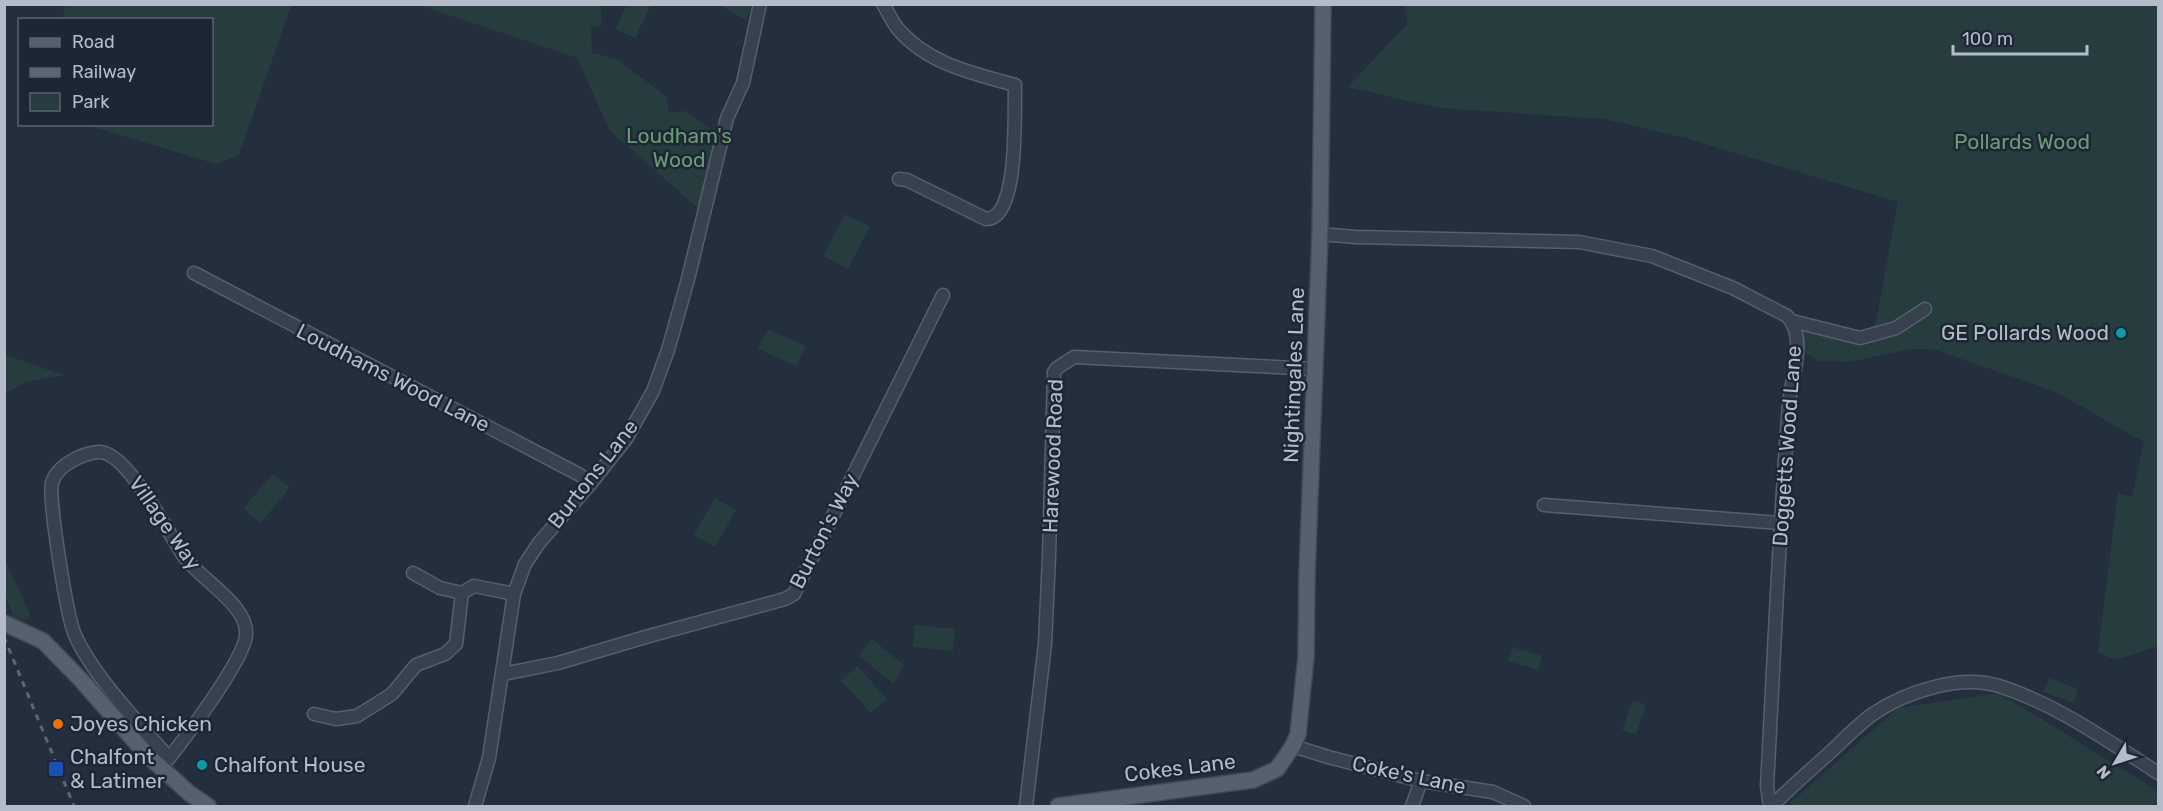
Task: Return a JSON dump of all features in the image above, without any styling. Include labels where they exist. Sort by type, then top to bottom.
[{"type":"main road","name":"Nightingales Lane","points":[[1293,746],[1298,734],[1306,657],[1320,234],[1323,4]]},
{"type":"main road","points":[[4,623],[43,641],[208,807]]},
{"type":"main road","name":"Cokes Lane","points":[[1058,807],[1253,780],[1277,769],[1293,746]]},
{"type":"street","name":"Burtons Lane","points":[[475,807],[489,758],[514,594],[525,564],[539,543],[626,439],[653,392],[668,350],[691,267],[723,133],[743,83],[760,4]]},
{"type":"street","points":[[883,4],[898,28],[926,54],[952,67],[1018,81],[1012,176],[1009,191],[997,216],[986,219],[907,180],[899,179]]},
{"type":"street","name":"Doggetts Wood Lane","points":[[1320,234],[1579,243],[1631,252],[1652,256],[1733,288],[1787,316],[1792,321],[1798,346],[1789,400],[1781,523],[1767,786],[1771,807]]},
{"type":"street","name":"Loudhams Wood Lane","points":[[194,273],[569,469],[591,483]]},
{"type":"street","name":"Burton's Way","points":[[503,674],[558,663],[785,599],[794,594],[943,295]]},
{"type":"street","points":[[1792,321],[1860,339],[1896,328],[1925,309]]},
{"type":"street","name":"Harewood Road","points":[[1026,807],[1045,644],[1054,372],[1074,357],[1316,369]]},
{"type":"street","name":"Village Way","points":[[102,452],[118,460],[137,481],[185,559],[245,619],[246,635],[241,654],[165,763],[94,666],[75,635],[67,608],[53,512],[52,483],[64,466],[81,455],[102,452]]},
{"type":"street","points":[[1544,505],[1781,523]]},
{"type":"street","points":[[413,573],[440,588],[462,593],[474,586],[514,594]]},
{"type":"street","points":[[314,714],[336,719],[357,716],[392,694],[416,665],[445,654],[456,644],[462,593]]},
{"type":"street","points":[[1771,807],[1873,715],[1898,700],[1918,692],[1966,682],[1997,686],[2063,715],[2158,773]]},
{"type":"street","name":"Coke's Lane","points":[[1293,746],[1421,781],[1493,792],[1524,807]]},
{"type":"street","points":[[1412,807],[1421,781]]},
{"type":"green space","points":[[289,4],[291,6],[239,155],[216,164],[90,126],[213,126],[213,18],[62,18],[66,5]]},
{"type":"green space","name":"Loudham's Wood","points":[[419,5],[601,5],[602,25],[591,28],[592,53],[616,59],[666,96],[669,113],[686,111],[718,135],[698,208],[610,131],[577,58]]},
{"type":"green space","points":[[627,5],[651,5],[635,38],[615,29]]},
{"type":"green space","points":[[720,5],[751,5],[747,21]]},
{"type":"green space","name":"Pollards Wood","points":[[1405,5],[2158,5],[2158,646],[2116,660],[2098,652],[2118,493],[2132,497],[2144,442],[2056,392],[1933,349],[1911,349],[1850,362],[1818,361],[1800,349],[1800,330],[1808,319],[1845,332],[1874,332],[1898,202],[1686,138],[1604,119],[1439,108],[1348,87],[1407,24]]},
{"type":"green space","points":[[845,214],[870,227],[848,269],[823,256]]},
{"type":"green space","points":[[768,329],[806,346],[797,366],[758,349]]},
{"type":"green space","points":[[5,355],[64,375],[27,382],[5,393]]},
{"type":"green space","points":[[272,474],[290,487],[261,523],[243,509]]},
{"type":"green space","points":[[715,498],[736,510],[715,547],[694,535]]},
{"type":"green space","points":[[4,558],[31,616],[17,625],[5,595]]},
{"type":"green space","points":[[915,625],[955,629],[953,651],[913,647]]},
{"type":"green space","points":[[872,639],[904,665],[894,684],[859,656]]},
{"type":"green space","points":[[1512,647],[1542,656],[1538,670],[1508,661]]},
{"type":"green space","points":[[857,666],[887,699],[871,713],[841,681]]},
{"type":"green space","points":[[2049,678],[2078,689],[2073,703],[2043,692]]},
{"type":"green space","points":[[1999,693],[2158,791],[2158,806],[1793,806],[1790,803],[1898,708]]},
{"type":"green space","points":[[1633,700],[1646,705],[1636,734],[1622,730]]},
{"type":"railway","points":[[4,637],[74,806]]},
{"type":"place","name":"GE Pollards Wood","points":[[2121,333]]},
{"type":"place","name":"Joyes Chicken","points":[[58,724]]},
{"type":"place","name":"Chalfont House","points":[[202,765]]},
{"type":"place","name":"Chalfont & Latimer","points":[[56,769]]}]
